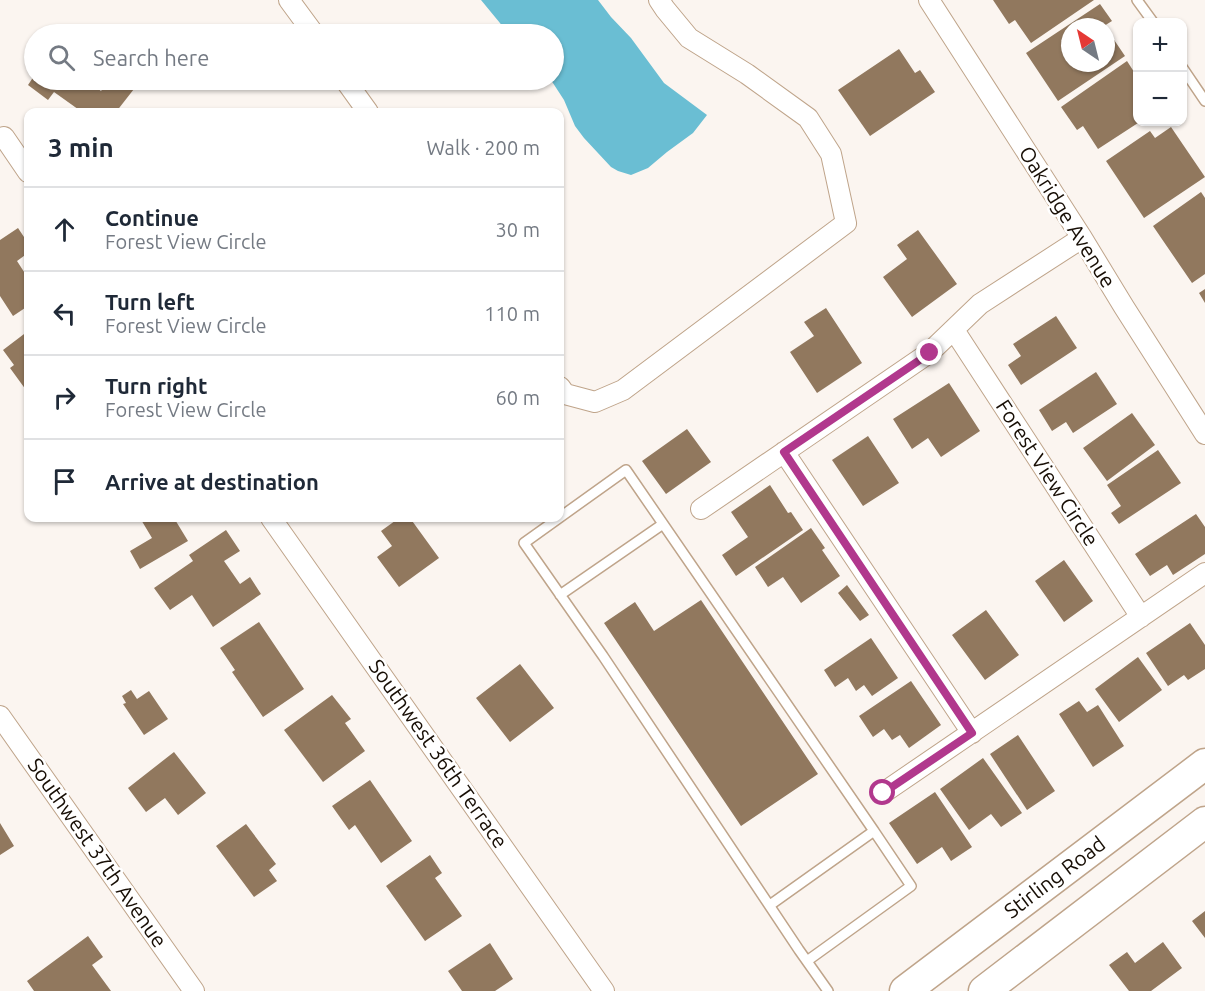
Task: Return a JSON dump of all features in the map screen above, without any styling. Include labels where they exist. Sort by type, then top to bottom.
[{"type":"main road","name":"Stirling Road","points":[[905,991],[1205,764]]},
{"type":"main road","points":[[984,991],[1205,822]]},
{"type":"street","points":[[290,0],[307,24]]},
{"type":"street","name":"Oakridge Avenue","points":[[929,0],[1205,434]]},
{"type":"street","points":[[564,393],[596,402],[623,390],[846,223],[831,154],[808,118],[747,74],[689,38],[668,3]]},
{"type":"street","points":[[352,90],[365,108]]},
{"type":"street","points":[[4,137],[24,166]]},
{"type":"street","points":[[701,509],[930,353],[980,304],[1082,238]]},
{"type":"street","name":"Forest View Circle","points":[[954,330],[1141,617]]},
{"type":"street","points":[[784,452],[972,733]]},
{"type":"street","name":"Southwest 36th Terrace","points":[[274,522],[604,991]]},
{"type":"street","points":[[883,793],[1205,573]]},
{"type":"street","name":"Southwest 37th Avenue","points":[[0,716],[194,991]]},
{"type":"lane","points":[[1137,0],[1150,18]]},
{"type":"lane","points":[[1185,72],[1205,102]]},
{"type":"lane","points":[[564,514],[626,470],[911,886],[807,961]]},
{"type":"lane","points":[[553,522],[524,543],[603,656],[828,991]]},
{"type":"lane","points":[[560,595],[663,524]]},
{"type":"lane","points":[[770,905],[874,831]]},
{"type":"water","points":[[481,0],[598,0],[631,38],[664,83],[707,115],[693,133],[648,168],[631,175],[618,171],[611,167],[575,126],[558,90],[564,90],[564,24],[501,24]]},
{"type":"building","points":[[993,0],[1094,0],[1068,18],[1061,18],[1061,23],[1031,43],[1015,20],[1009,24]]},
{"type":"building","points":[[1100,4],[1110,18],[1079,18]]},
{"type":"building","points":[[1061,30],[1061,72],[1101,72],[1058,101],[1026,53]]},
{"type":"building","points":[[1115,41],[1125,56],[1115,63]]},
{"type":"building","points":[[899,49],[915,73],[920,70],[935,92],[870,136],[838,90]]},
{"type":"building","points":[[1127,61],[1133,70],[1133,126],[1098,149],[1083,126],[1077,130],[1061,107],[1111,72],[1115,72],[1115,69]]},
{"type":"building","points":[[35,90],[133,90],[119,108],[76,108],[54,92],[48,100]]},
{"type":"building","points":[[1171,127],[1205,177],[1144,218],[1106,161],[1150,131],[1155,138]]},
{"type":"building","points":[[1201,192],[1205,198],[1205,274],[1192,283],[1153,226]]},
{"type":"building","points":[[18,228],[24,237],[24,256],[17,261],[24,272],[24,309],[13,316],[0,296],[0,240]]},
{"type":"building","points":[[918,230],[957,284],[912,317],[883,277],[907,259],[897,245]]},
{"type":"building","points":[[1205,289],[1205,303],[1199,293]]},
{"type":"building","points":[[826,308],[862,363],[817,393],[790,352],[814,336],[804,322]]},
{"type":"building","points":[[1056,316],[1077,348],[1021,385],[1008,365],[1021,356],[1013,344]]},
{"type":"building","points":[[24,334],[24,387],[10,368],[14,365],[3,350]]},
{"type":"building","points":[[1096,372],[1117,404],[1073,433],[1066,422],[1052,431],[1039,410]]},
{"type":"building","points":[[949,383],[980,431],[941,457],[928,438],[912,449],[893,419]]},
{"type":"building","points":[[1132,413],[1155,445],[1107,481],[1083,448]]},
{"type":"building","points":[[687,429],[711,462],[666,494],[642,461]]},
{"type":"building","points":[[868,436],[899,483],[863,506],[832,460]]},
{"type":"building","points":[[1158,450],[1181,483],[1119,524],[1111,513],[1121,506],[1107,485]]},
{"type":"building","points":[[770,485],[788,513],[791,512],[803,530],[736,576],[722,555],[748,537],[731,512]]},
{"type":"building","points":[[1196,514],[1205,527],[1205,554],[1173,575],[1167,565],[1150,576],[1135,554]]},
{"type":"building","points":[[142,522],[176,522],[188,541],[140,569],[130,551],[152,538]]},
{"type":"building","points":[[393,522],[413,522],[439,558],[399,587],[377,557],[392,546],[381,531]]},
{"type":"building","points":[[811,528],[825,548],[822,550],[840,576],[801,603],[783,577],[768,587],[755,567]]},
{"type":"building","points":[[226,530],[240,551],[224,561],[240,584],[250,577],[261,594],[213,627],[192,595],[170,610],[154,588],[193,561],[189,555]]},
{"type":"building","points":[[1064,560],[1093,601],[1064,622],[1035,581]]},
{"type":"building","points":[[847,585],[869,615],[860,621],[838,593]]},
{"type":"building","points":[[701,600],[818,774],[741,826],[604,623],[635,602],[654,631]]},
{"type":"building","points":[[986,610],[1019,655],[985,680],[952,635]]},
{"type":"building","points":[[259,622],[304,689],[263,717],[232,672],[235,670],[220,648]]},
{"type":"building","points":[[1190,623],[1205,645],[1205,669],[1188,680],[1184,675],[1168,686],[1146,653]]},
{"type":"building","points":[[871,638],[898,678],[872,696],[864,685],[856,691],[848,678],[835,687],[824,670]]},
{"type":"building","points":[[1138,657],[1162,690],[1119,722],[1095,689]]},
{"type":"building","points":[[520,664],[554,708],[510,742],[476,698]]},
{"type":"building","points":[[911,681],[941,725],[909,748],[900,735],[892,740],[884,729],[873,737],[859,716]]},
{"type":"building","points":[[131,690],[137,699],[149,691],[168,719],[144,735],[123,704],[126,703],[122,696]]},
{"type":"building","points":[[332,695],[351,719],[345,723],[365,751],[323,782],[284,730]]},
{"type":"building","points":[[1079,701],[1087,712],[1098,705],[1124,746],[1093,767],[1059,714]]},
{"type":"building","points":[[1018,735],[1055,791],[1027,810],[990,754]]},
{"type":"building","points":[[174,752],[206,793],[178,815],[165,798],[146,812],[128,788]]},
{"type":"building","points":[[983,758],[1022,813],[1001,827],[991,814],[969,830],[940,789]]},
{"type":"building","points":[[370,780],[412,841],[381,863],[355,825],[349,830],[332,806]]},
{"type":"building","points":[[935,792],[972,847],[951,861],[942,847],[917,864],[889,823]]},
{"type":"building","points":[[0,823],[14,846],[0,855]]},
{"type":"building","points":[[246,824],[276,864],[269,870],[277,881],[254,897],[216,846]]},
{"type":"building","points":[[430,855],[442,873],[435,878],[462,916],[425,941],[386,886]]},
{"type":"building","points":[[1205,911],[1205,938],[1192,921]]},
{"type":"building","points":[[88,936],[103,957],[92,965],[111,991],[34,991],[27,981]]},
{"type":"building","points":[[1163,942],[1182,968],[1151,991],[1129,991],[1109,965],[1127,952],[1135,963]]},
{"type":"building","points":[[490,943],[513,979],[495,991],[462,991],[448,971]]},
{"type":"route","points":[[883,793],[972,733],[784,452],[930,353]]}]
